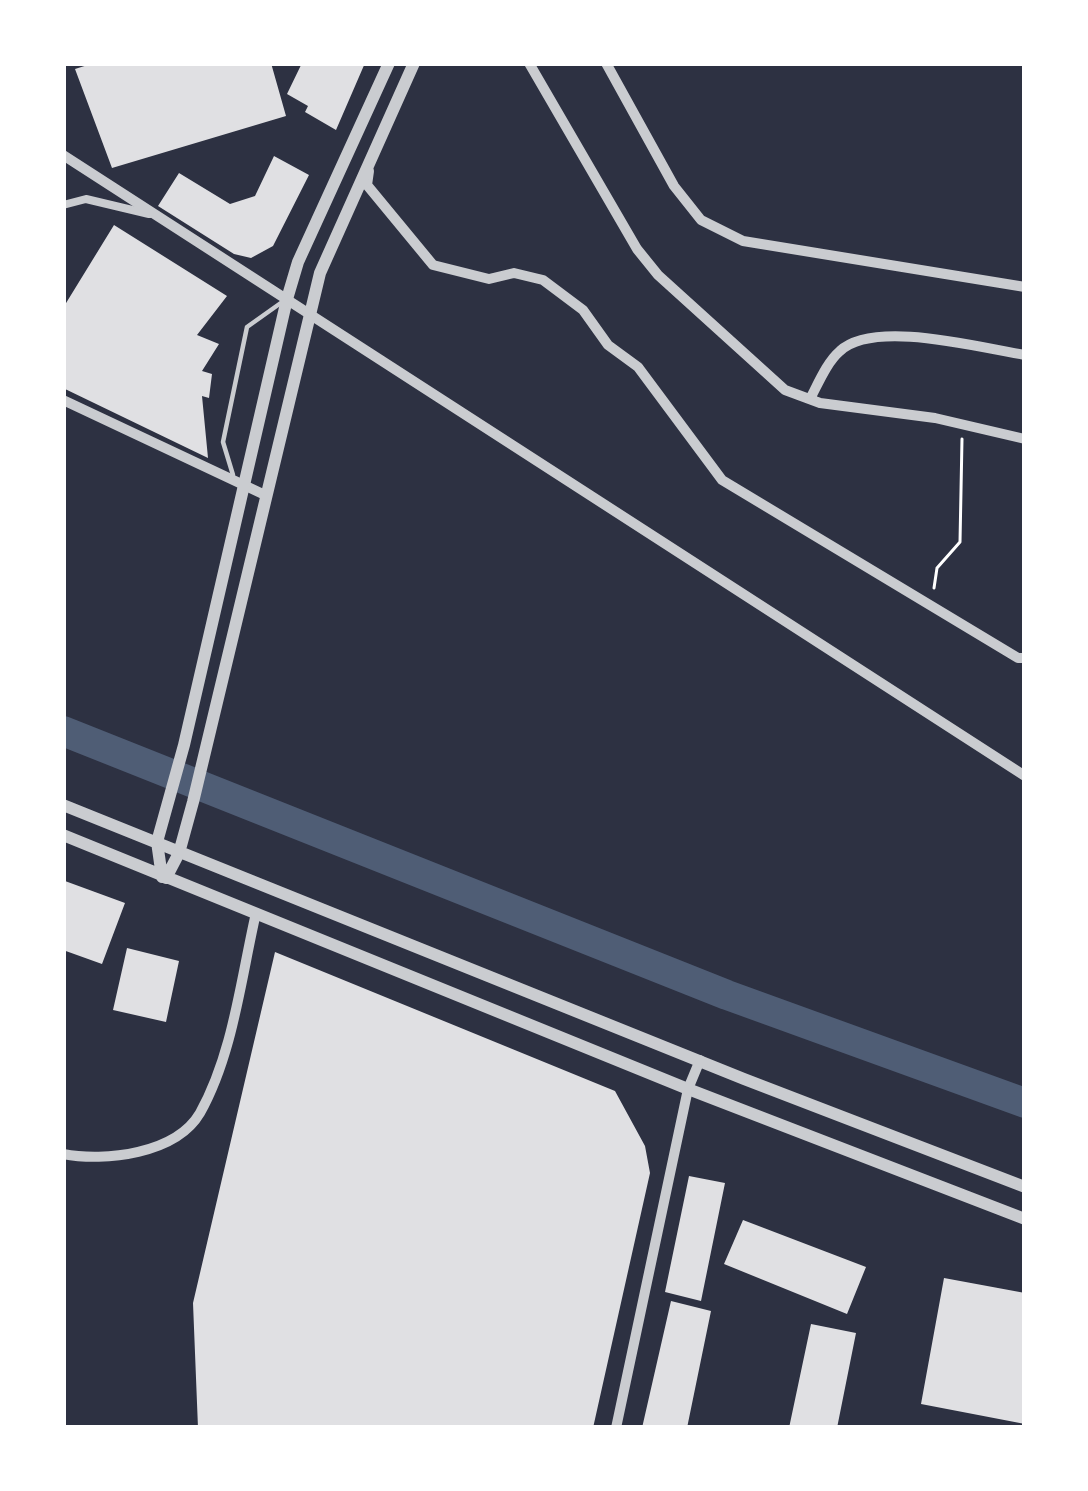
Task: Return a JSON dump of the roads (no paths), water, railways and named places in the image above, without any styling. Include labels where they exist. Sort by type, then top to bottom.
[{"type":"street","points":[[164,878],[157,842],[184,745],[287,299],[298,262],[389,63]]},
{"type":"street","points":[[164,878],[179,854],[194,802],[308,312],[320,273],[414,63]]},
{"type":"street","points":[[605,63],[674,186],[700,220],[743,241],[1025,287]]},
{"type":"street","points":[[534,65],[637,249],[658,275],[785,390],[810,399],[1025,439]]},
{"type":"street","points":[[63,155],[1025,776]]},
{"type":"street","points":[[370,161],[367,185],[433,265],[489,279],[514,274],[543,280],[583,310],[608,345],[638,368],[722,480],[1025,658]]},
{"type":"street","points":[[63,205],[86,199],[149,214]]},
{"type":"street","points":[[810,399],[840,350],[863,337],[904,336],[1025,355]]},
{"type":"street","points":[[63,400],[266,495]]},
{"type":"street","points":[[63,805],[1025,1187]]},
{"type":"street","points":[[63,835],[688,1089],[1025,1219]]},
{"type":"street","points":[[63,1154],[82,1158],[158,1148],[198,1117],[222,1055],[256,913]]},
{"type":"street","points":[[616,1428],[688,1089],[700,1060]]},
{"type":"lane","points":[[241,483],[223,442],[247,327],[287,299]]},
{"type":"waterway","points":[[63,731],[727,995],[1025,1103]]}]
